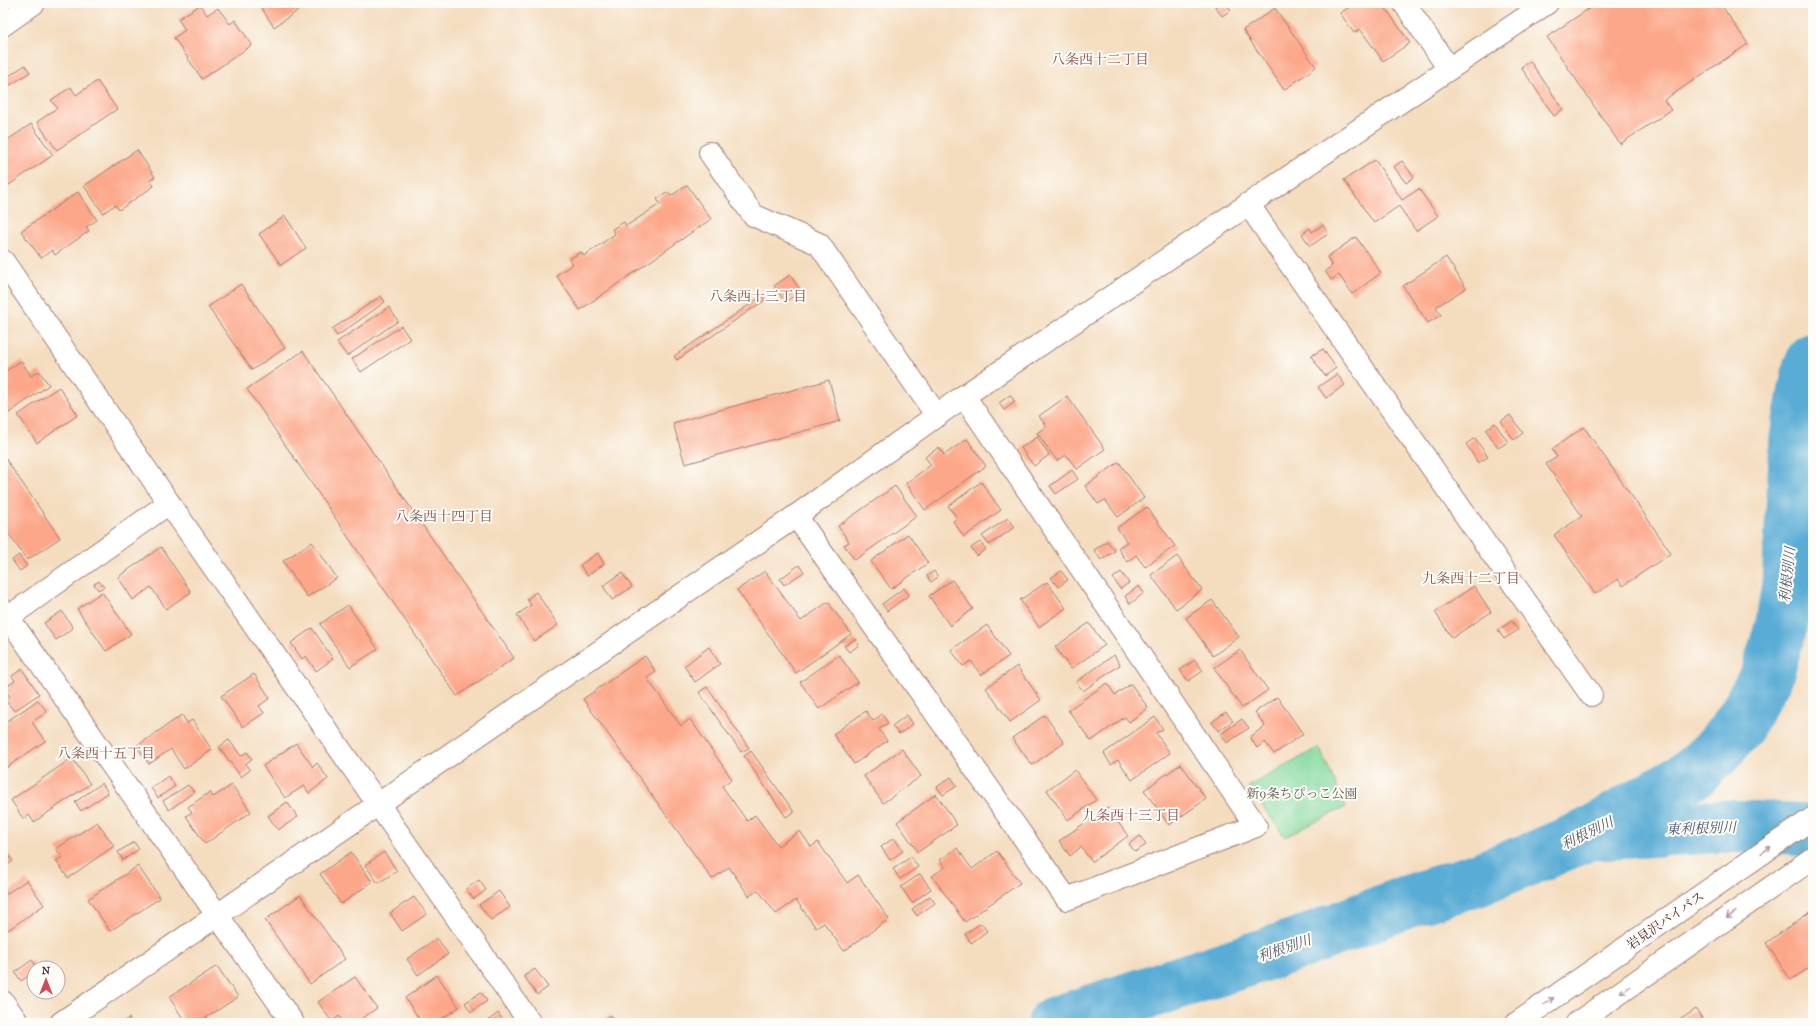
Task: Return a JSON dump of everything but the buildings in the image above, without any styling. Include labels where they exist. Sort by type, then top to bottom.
[{"type":"main road","points":[[3,25],[34,3]]},
{"type":"main road","points":[[1404,3],[1449,69]]},
{"type":"main road","points":[[61,1023],[796,516],[964,396],[1547,3]]},
{"type":"main road","points":[[710,153],[753,215],[819,244],[937,416]]},
{"type":"main road","points":[[1248,204],[1591,695]]},
{"type":"main road","points":[[3,261],[168,504],[379,804],[530,1023]]},
{"type":"main road","points":[[796,516],[1067,899],[1256,826],[964,396]]},
{"type":"main road","points":[[168,504],[5,616],[218,914],[293,1023]]},
{"type":"main road","name":"岩見沢バイパス","points":[[1520,1022],[1813,818]]},
{"type":"main road","points":[[1577,1023],[1813,858]]},
{"type":"main road","points":[[3,1002],[18,1023]]},
{"type":"green space","name":"新9条ちぴっこ公園","points":[[1319,747],[1346,807],[1285,837],[1248,787]]},
{"type":"waterway","name":"利根別川","points":[[1054,1023],[1298,944],[1406,902],[1478,879],[1540,855],[1589,834],[1692,774],[1715,753],[1736,729],[1767,675],[1782,623],[1788,584],[1796,437],[1809,368],[1813,359]]},
{"type":"waterway","name":"東利根別川","points":[[1599,834],[1723,826],[1813,830]]},
{"type":"district","name":"八条西十二丁目","points":[[1100,59]]},
{"type":"district","name":"八条西十三丁目","points":[[758,296]]},
{"type":"district","name":"八条西十四丁目","points":[[444,516]]},
{"type":"district","name":"九条西十二丁目","points":[[1471,578]]},
{"type":"district","name":"八条西十五丁目","points":[[106,753]]},
{"type":"district","name":"九条西十三丁目","points":[[1131,815]]}]
